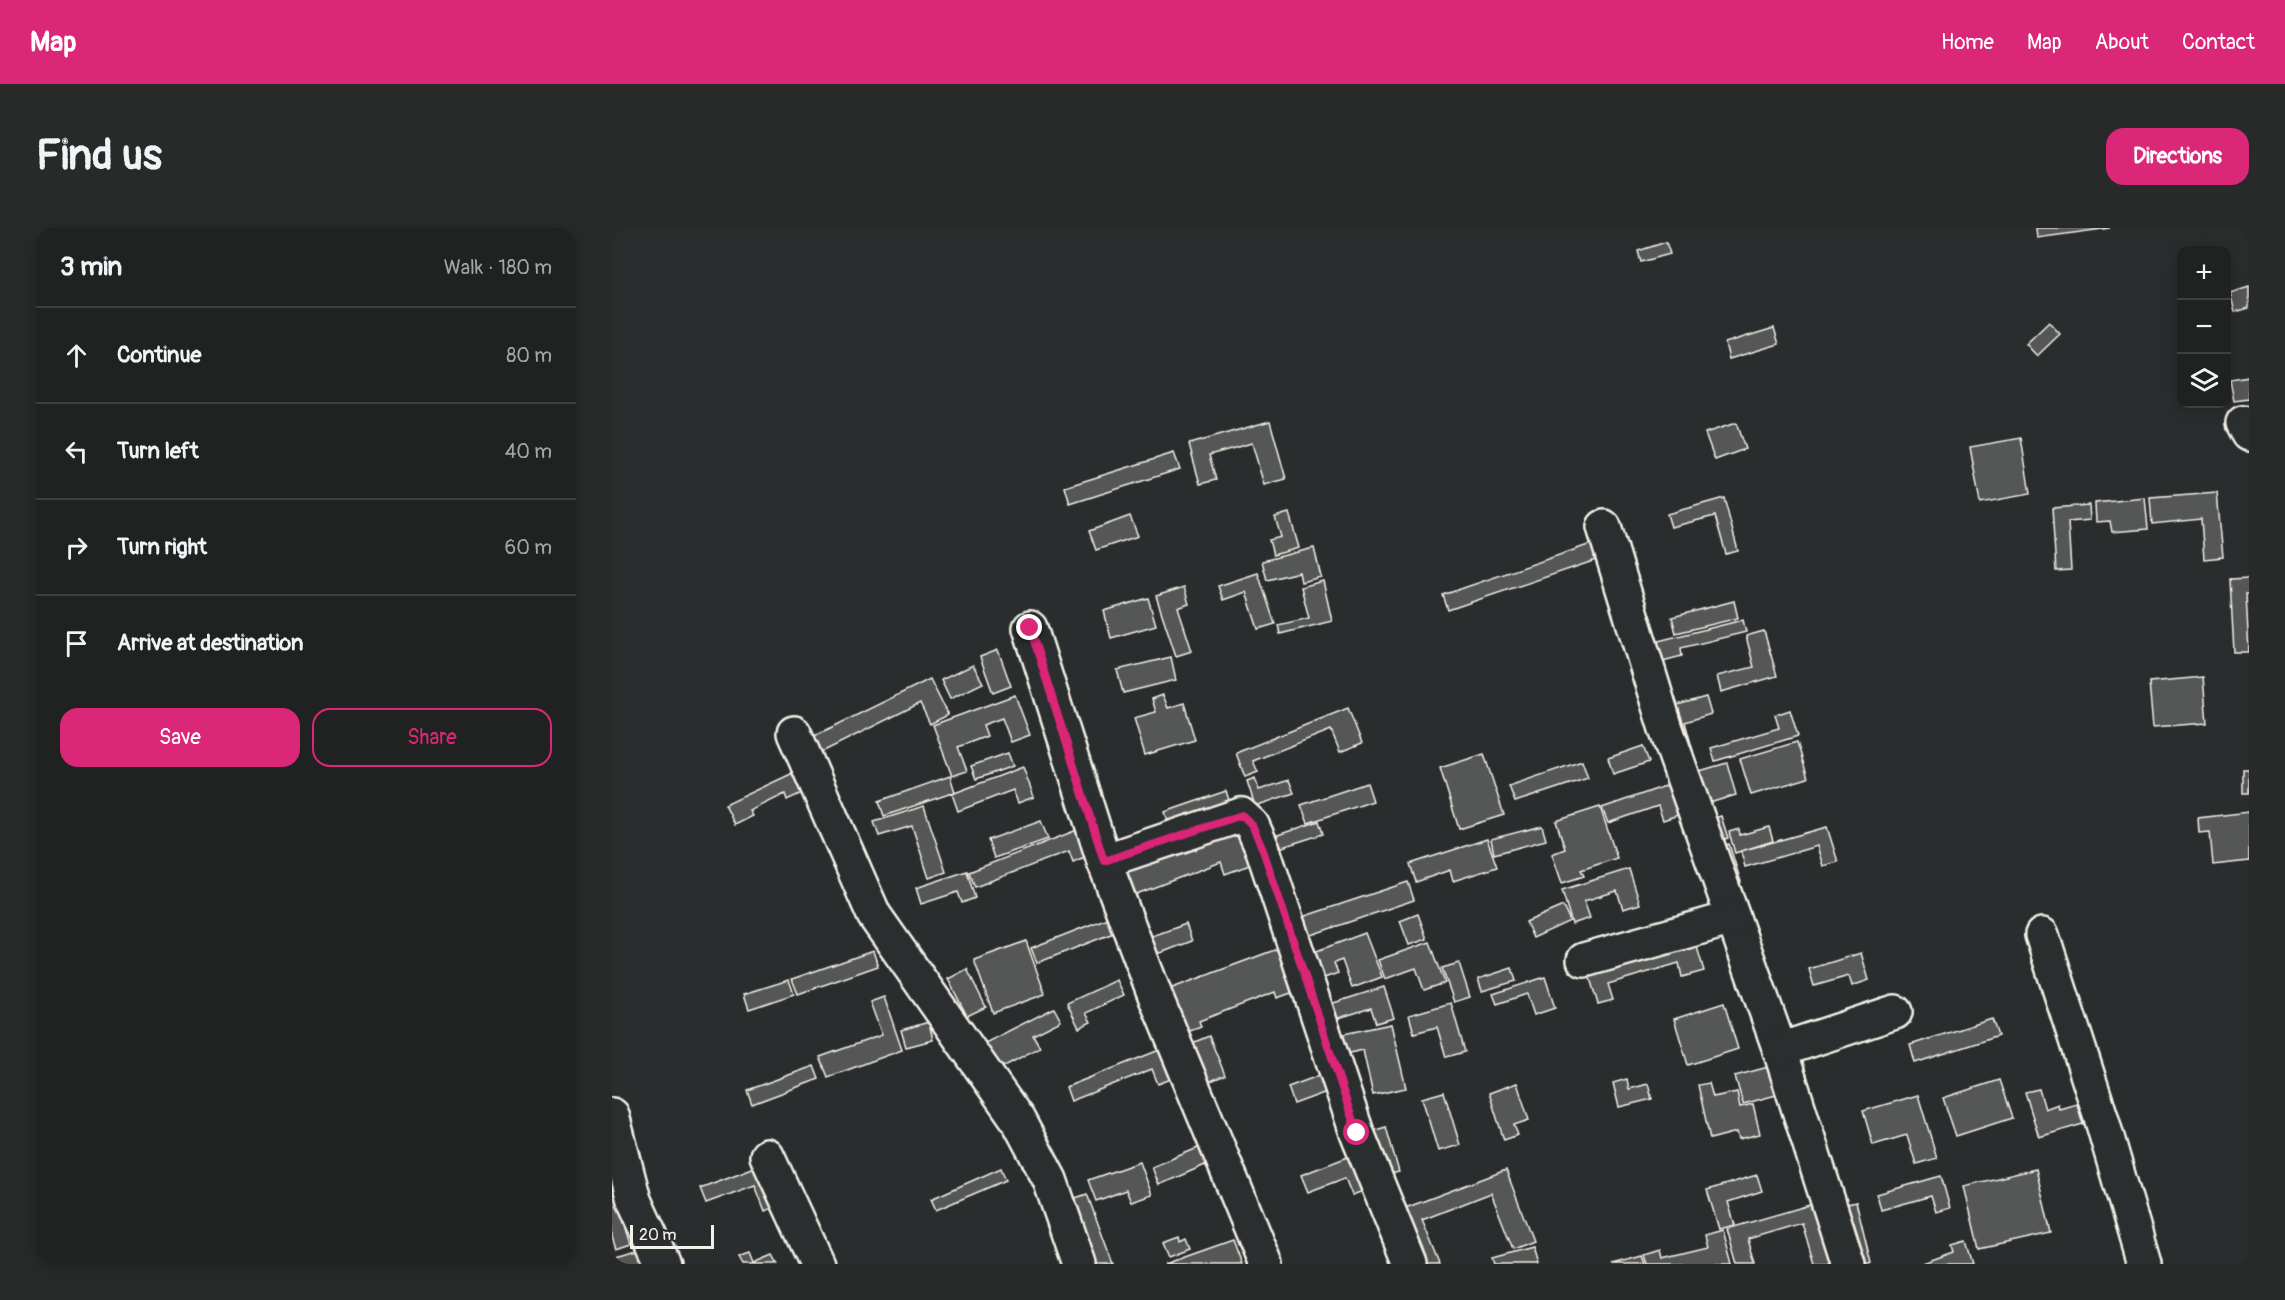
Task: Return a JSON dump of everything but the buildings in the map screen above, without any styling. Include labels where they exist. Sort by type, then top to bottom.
[{"type":"street","points":[[1604,527],[1666,729],[1780,1050],[1848,1264]]},
{"type":"street","points":[[1030,628],[1104,861],[1156,998],[1266,1264]]},
{"type":"street","points":[[794,733],[874,915],[1018,1120],[1050,1180],[1079,1264]]},
{"type":"street","points":[[1104,861],[1242,815],[1252,825],[1263,850],[1357,1133],[1410,1264]]},
{"type":"street","points":[[1584,960],[1733,918]]},
{"type":"street","points":[[2042,935],[2101,1117],[2144,1264]]},
{"type":"street","points":[[1780,1050],[1894,1012]]},
{"type":"street","points":[[612,1115],[634,1200],[663,1264]]},
{"type":"street","points":[[767,1156],[817,1264]]},
{"type":"route","points":[[1030,628],[1104,861],[1242,815],[1252,825],[1263,850],[1357,1133]]}]
